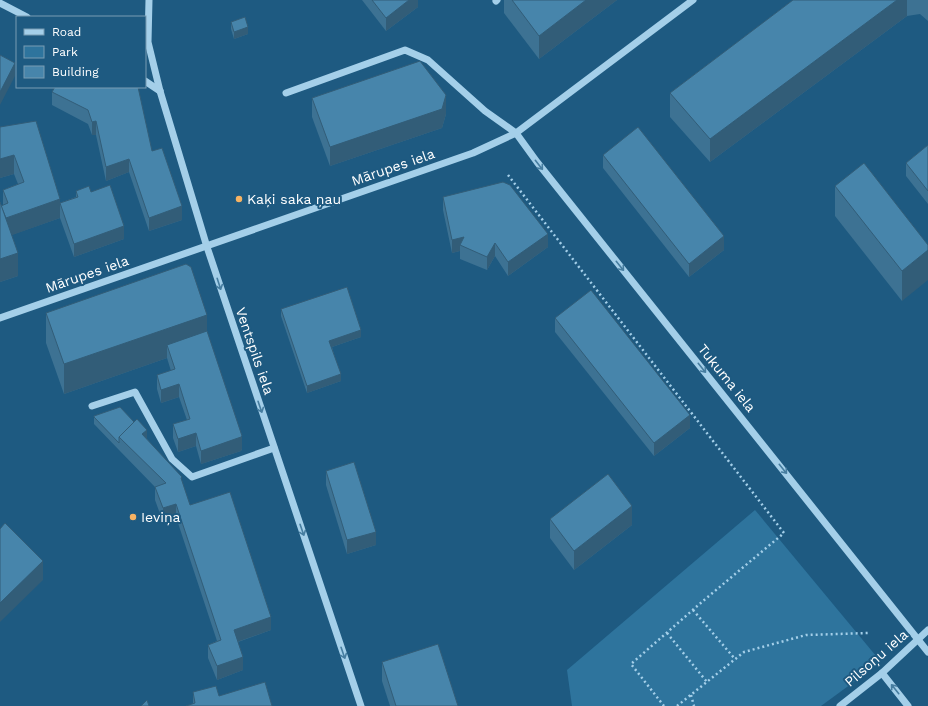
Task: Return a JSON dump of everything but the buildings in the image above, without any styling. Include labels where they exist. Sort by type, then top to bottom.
[{"type":"street","name":"Ventspils iela","points":[[149,0],[148,42],[160,91],[207,246],[361,706]]},
{"type":"street","name":"Mārupes iela","points":[[0,318],[473,153],[516,134],[693,0]]},
{"type":"street","points":[[0,3],[25,16]]},
{"type":"street","name":"Tukuma iela","points":[[286,93],[405,50],[428,60],[485,110],[516,134],[928,652]]},
{"type":"street","points":[[146,82],[160,91]]},
{"type":"street","points":[[92,406],[135,392],[172,459],[192,477],[274,448]]},
{"type":"street","name":"Pilsoņu iela","points":[[840,706],[882,673],[928,630]]},
{"type":"street","points":[[882,673],[908,706]]},
{"type":"path","points":[[508,175],[784,533],[631,664],[664,706]]},
{"type":"path","points":[[693,610],[735,658]]},
{"type":"path","points":[[667,633],[706,682]]},
{"type":"path","points":[[677,706],[744,652],[806,634],[869,633]]},
{"type":"path","points":[[691,695],[694,706]]},
{"type":"green space","points":[[755,510],[881,662],[821,706],[572,706],[567,670]]},
{"type":"place","name":"Kaķi saka ņau","points":[[239,199]]},
{"type":"place","name":"Ieviņa","points":[[133,517]]}]
